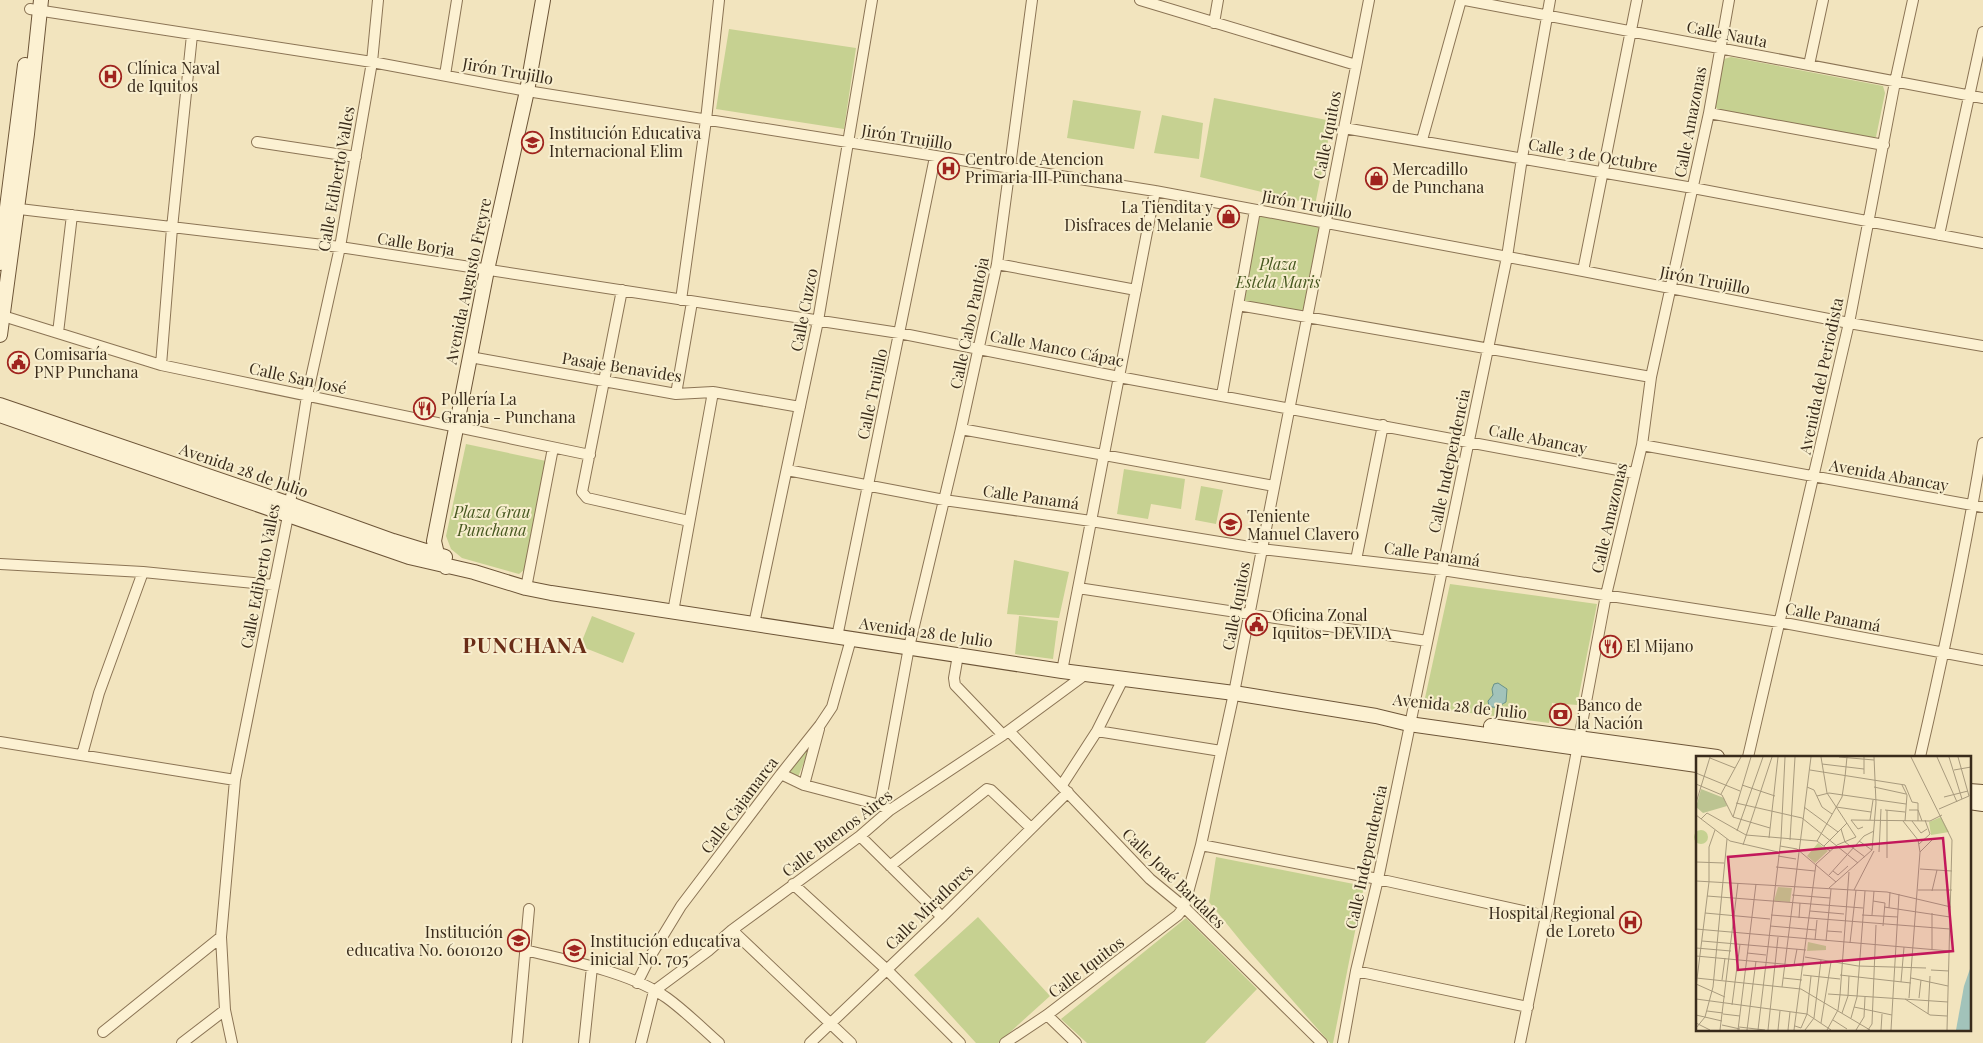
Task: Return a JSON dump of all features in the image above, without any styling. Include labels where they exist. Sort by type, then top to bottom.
[{"type":"main road","name":"Avenida Augusto Freyre","points":[[437,554],[434,541],[470,357],[527,91],[543,0]]},
{"type":"main road","points":[[0,335],[36,5]]},
{"type":"main road","points":[[0,263],[13,209]]},
{"type":"main road","name":"Avenida 28 de Julio","points":[[0,405],[289,510],[409,557],[474,572],[526,588],[1062,671],[1234,694],[1376,716],[1578,743],[1708,756]]},
{"type":"main road","name":"Avenida 28 de Julio","points":[[0,415],[289,510],[437,554],[461,562],[474,572]]},
{"type":"main road","points":[[437,554],[446,567]]},
{"type":"main road","name":"Avenida 28 de Julio","points":[[1578,743],[1696,764]]},
{"type":"main road","points":[[1970,791],[1983,792]]},
{"type":"main road","points":[[1970,802],[1983,804]]},
{"type":"street","name":"Calle Ediberto Valles","points":[[232,1043],[225,1010],[221,937],[235,780],[289,510],[307,396],[340,247],[372,62],[378,0]]},
{"type":"street","points":[[445,75],[457,0]]},
{"type":"street","points":[[676,394],[719,0]]},
{"type":"street","name":"Calle Cuzco","points":[[754,624],[818,322],[872,0]]},
{"type":"street","name":"Calle Cabo Pantoja","points":[[880,805],[909,647],[980,348],[997,264],[1032,0]]},
{"type":"street","points":[[1140,0],[1356,66]]},
{"type":"street","points":[[1214,23],[1218,0]]},
{"type":"street","name":"Calle Iquitos","points":[[1005,1043],[1047,1015],[1178,915],[1184,907],[1201,844],[1234,694],[1306,316],[1369,0]]},
{"type":"street","points":[[1422,140],[1463,0]]},
{"type":"street","name":"Calle Nauta","points":[[1463,0],[1983,98]]},
{"type":"street","name":"Calle Independencia","points":[[1343,1043],[1356,971],[1378,880],[1468,441],[1508,257],[1522,158],[1550,0]]},
{"type":"street","points":[[1583,271],[1637,0]]},
{"type":"street","name":"Calle Amazonas","points":[[1520,1043],[1546,916],[1606,595],[1642,445],[1652,377],[1709,113],[1729,0]]},
{"type":"street","points":[[1809,65],[1823,0]]},
{"type":"street","name":"Avenida del Periodista","points":[[1748,756],[1815,476],[1849,323],[1895,82],[1913,0]]},
{"type":"street","name":"Jirón Trujillo","points":[[36,5],[192,36],[372,62],[527,91],[849,144],[1010,167],[1155,191],[1849,323],[1983,346]]},
{"type":"street","points":[[1939,235],[1983,32]]},
{"type":"street","points":[[161,365],[172,228],[192,36]]},
{"type":"street","points":[[1709,113],[1884,145]]},
{"type":"street","name":"Calle 3 de Octubre","points":[[1344,128],[1693,188],[1983,242]]},
{"type":"street","points":[[257,142],[356,157]]},
{"type":"street","name":"Calle Trujillo","points":[[844,638],[868,486],[935,157]]},
{"type":"street","points":[[1062,671],[1155,191]]},
{"type":"street","name":"Calle Borja","points":[[13,209],[340,247],[818,322]]},
{"type":"street","points":[[1222,395],[1254,210]]},
{"type":"street","points":[[58,333],[72,215]]},
{"type":"street","points":[[997,264],[1136,290]]},
{"type":"street","points":[[622,290],[582,492],[587,498],[690,521]]},
{"type":"street","points":[[1238,305],[1652,377]]},
{"type":"street","name":"Calle San José","points":[[3,316],[161,365],[590,455]]},
{"type":"street","name":"Calle Manco Cápac","points":[[818,322],[900,333],[1289,407]]},
{"type":"street","name":"Pasaje Benavides","points":[[470,357],[676,394],[713,392],[800,408]]},
{"type":"street","points":[[673,612],[713,392]]},
{"type":"street","name":"Calle Abancay","points":[[1289,407],[1634,473]]},
{"type":"street","points":[[1356,560],[1383,425]]},
{"type":"street","points":[[961,429],[1274,486]]},
{"type":"street","points":[[1920,756],[1978,506],[1983,443]]},
{"type":"street","name":"Avenida Abancay","points":[[1642,445],[1978,506]]},
{"type":"street","points":[[526,588],[553,448]]},
{"type":"street","name":"Calle Panamá","points":[[787,470],[944,500],[1091,521],[1262,549],[1442,570],[1779,622],[1983,660]]},
{"type":"street","points":[[0,564],[143,572],[273,585]]},
{"type":"street","points":[[82,754],[99,693],[143,572]]},
{"type":"street","points":[[1078,588],[1427,640]]},
{"type":"street","name":"Calle Cajamarca","points":[[637,982],[681,906],[780,774],[820,725],[832,706],[844,638]]},
{"type":"street","name":"Calle Joaé Bardales","points":[[958,655],[954,678],[955,685],[1065,789],[1150,879],[1184,907],[1322,1043]]},
{"type":"street","name":"Calle Buenos Aires","points":[[654,991],[793,884],[860,836],[890,810],[1006,733],[1086,674]]},
{"type":"street","name":"Calle Miraflores","points":[[810,1043],[1032,828],[1065,789],[1123,679]]},
{"type":"street","points":[[804,785],[820,725]]},
{"type":"street","points":[[1097,731],[1221,751]]},
{"type":"street","points":[[0,742],[235,780]]},
{"type":"street","points":[[780,774],[804,785],[880,805],[890,810]]},
{"type":"street","points":[[890,866],[987,789],[991,790],[1032,828]]},
{"type":"street","points":[[860,836],[942,917]]},
{"type":"street","points":[[1201,844],[1546,916]]},
{"type":"street","points":[[793,884],[886,970],[960,1043]]},
{"type":"street","points":[[517,1043],[529,909]]},
{"type":"street","points":[[732,930],[851,1043]]},
{"type":"street","points":[[103,1032],[221,937]]},
{"type":"street","points":[[525,950],[592,967],[637,982],[666,998],[719,1043]]},
{"type":"street","points":[[584,1043],[592,967]]},
{"type":"street","points":[[1356,971],[1528,1007]]},
{"type":"street","points":[[641,1043],[654,991]]},
{"type":"street","points":[[182,1043],[225,1010]]},
{"type":"street","points":[[1047,1015],[1076,1043]]},
{"type":"green space","points":[[729,29],[856,48],[844,129],[716,109]]},
{"type":"green space","points":[[1731,57],[1883,86],[1885,93],[1876,137],[1867,139],[1719,111],[1715,106],[1724,59]]},
{"type":"green space","points":[[1214,98],[1332,121],[1315,205],[1200,177]]},
{"type":"green space","points":[[1073,100],[1141,111],[1134,149],[1067,138]]},
{"type":"green space","points":[[1162,115],[1203,123],[1199,159],[1154,153]]},
{"type":"green space","name":"Plaza Estela Maris","points":[[1258,215],[1319,227],[1302,316],[1240,309]]},
{"type":"green space","name":"Plaza Grau Punchana","points":[[466,444],[546,461],[524,570],[519,574],[462,558],[451,549],[446,536]]},
{"type":"green space","points":[[1124,469],[1185,479],[1181,509],[1151,504],[1148,519],[1117,514]]},
{"type":"green space","points":[[1201,486],[1223,490],[1216,524],[1195,520]]},
{"type":"green space","points":[[1014,560],[1069,572],[1059,618],[1007,614]]},
{"type":"green space","points":[[1450,584],[1597,604],[1577,705],[1552,703],[1549,723],[1423,707]]},
{"type":"green space","points":[[592,616],[635,633],[623,663],[580,646]]},
{"type":"green space","points":[[1019,616],[1058,621],[1053,659],[1015,654]]},
{"type":"green space","points":[[811,745],[798,777],[788,771]]},
{"type":"green space","points":[[1216,857],[1364,886],[1333,1043],[1330,1043],[1209,902]]},
{"type":"green space","points":[[978,917],[1050,996],[998,1043],[976,1043],[914,975]]},
{"type":"green space","points":[[1186,918],[1257,989],[1205,1043],[1087,1043],[1061,1019]]},
{"type":"water","points":[[1498,683],[1507,689],[1506,702],[1498,707],[1491,707],[1488,701],[1493,695],[1492,689],[1494,684]]},
{"type":"place","name":"Clínica Naval de Iquitos","points":[[111,77]]},
{"type":"place","name":"Institución Educativa Internacional Elim","points":[[533,142]]},
{"type":"place","name":"Centro de Atencion Primaria III Punchana","points":[[949,168]]},
{"type":"place","name":"Mercadillo de Punchana","points":[[1376,178]]},
{"type":"place","name":"La Tiendita y Disfraces de Melanie","points":[[1229,216]]},
{"type":"place","name":"Comisaría PNP Punchana","points":[[18,363]]},
{"type":"place","name":"Pollería La Granja - Punchana","points":[[425,408]]},
{"type":"place","name":"Teniente Manuel Clavero","points":[[1231,525]]},
{"type":"place","name":"Oficina Zonal Iquitos- DEVIDA","points":[[1256,624]]},
{"type":"place","name":"El Mijano","points":[[1610,646]]},
{"type":"place","name":"Banco de la Nación","points":[[1561,714]]},
{"type":"place","name":"Hospital Regional de Loreto","points":[[1631,922]]},
{"type":"place","name":"Institución educativa No. 6010120","points":[[519,941]]},
{"type":"place","name":"Institución educativa inicial No. 705","points":[[574,950]]},
{"type":"district","name":"PUNCHANA","points":[[525,646]]}]
